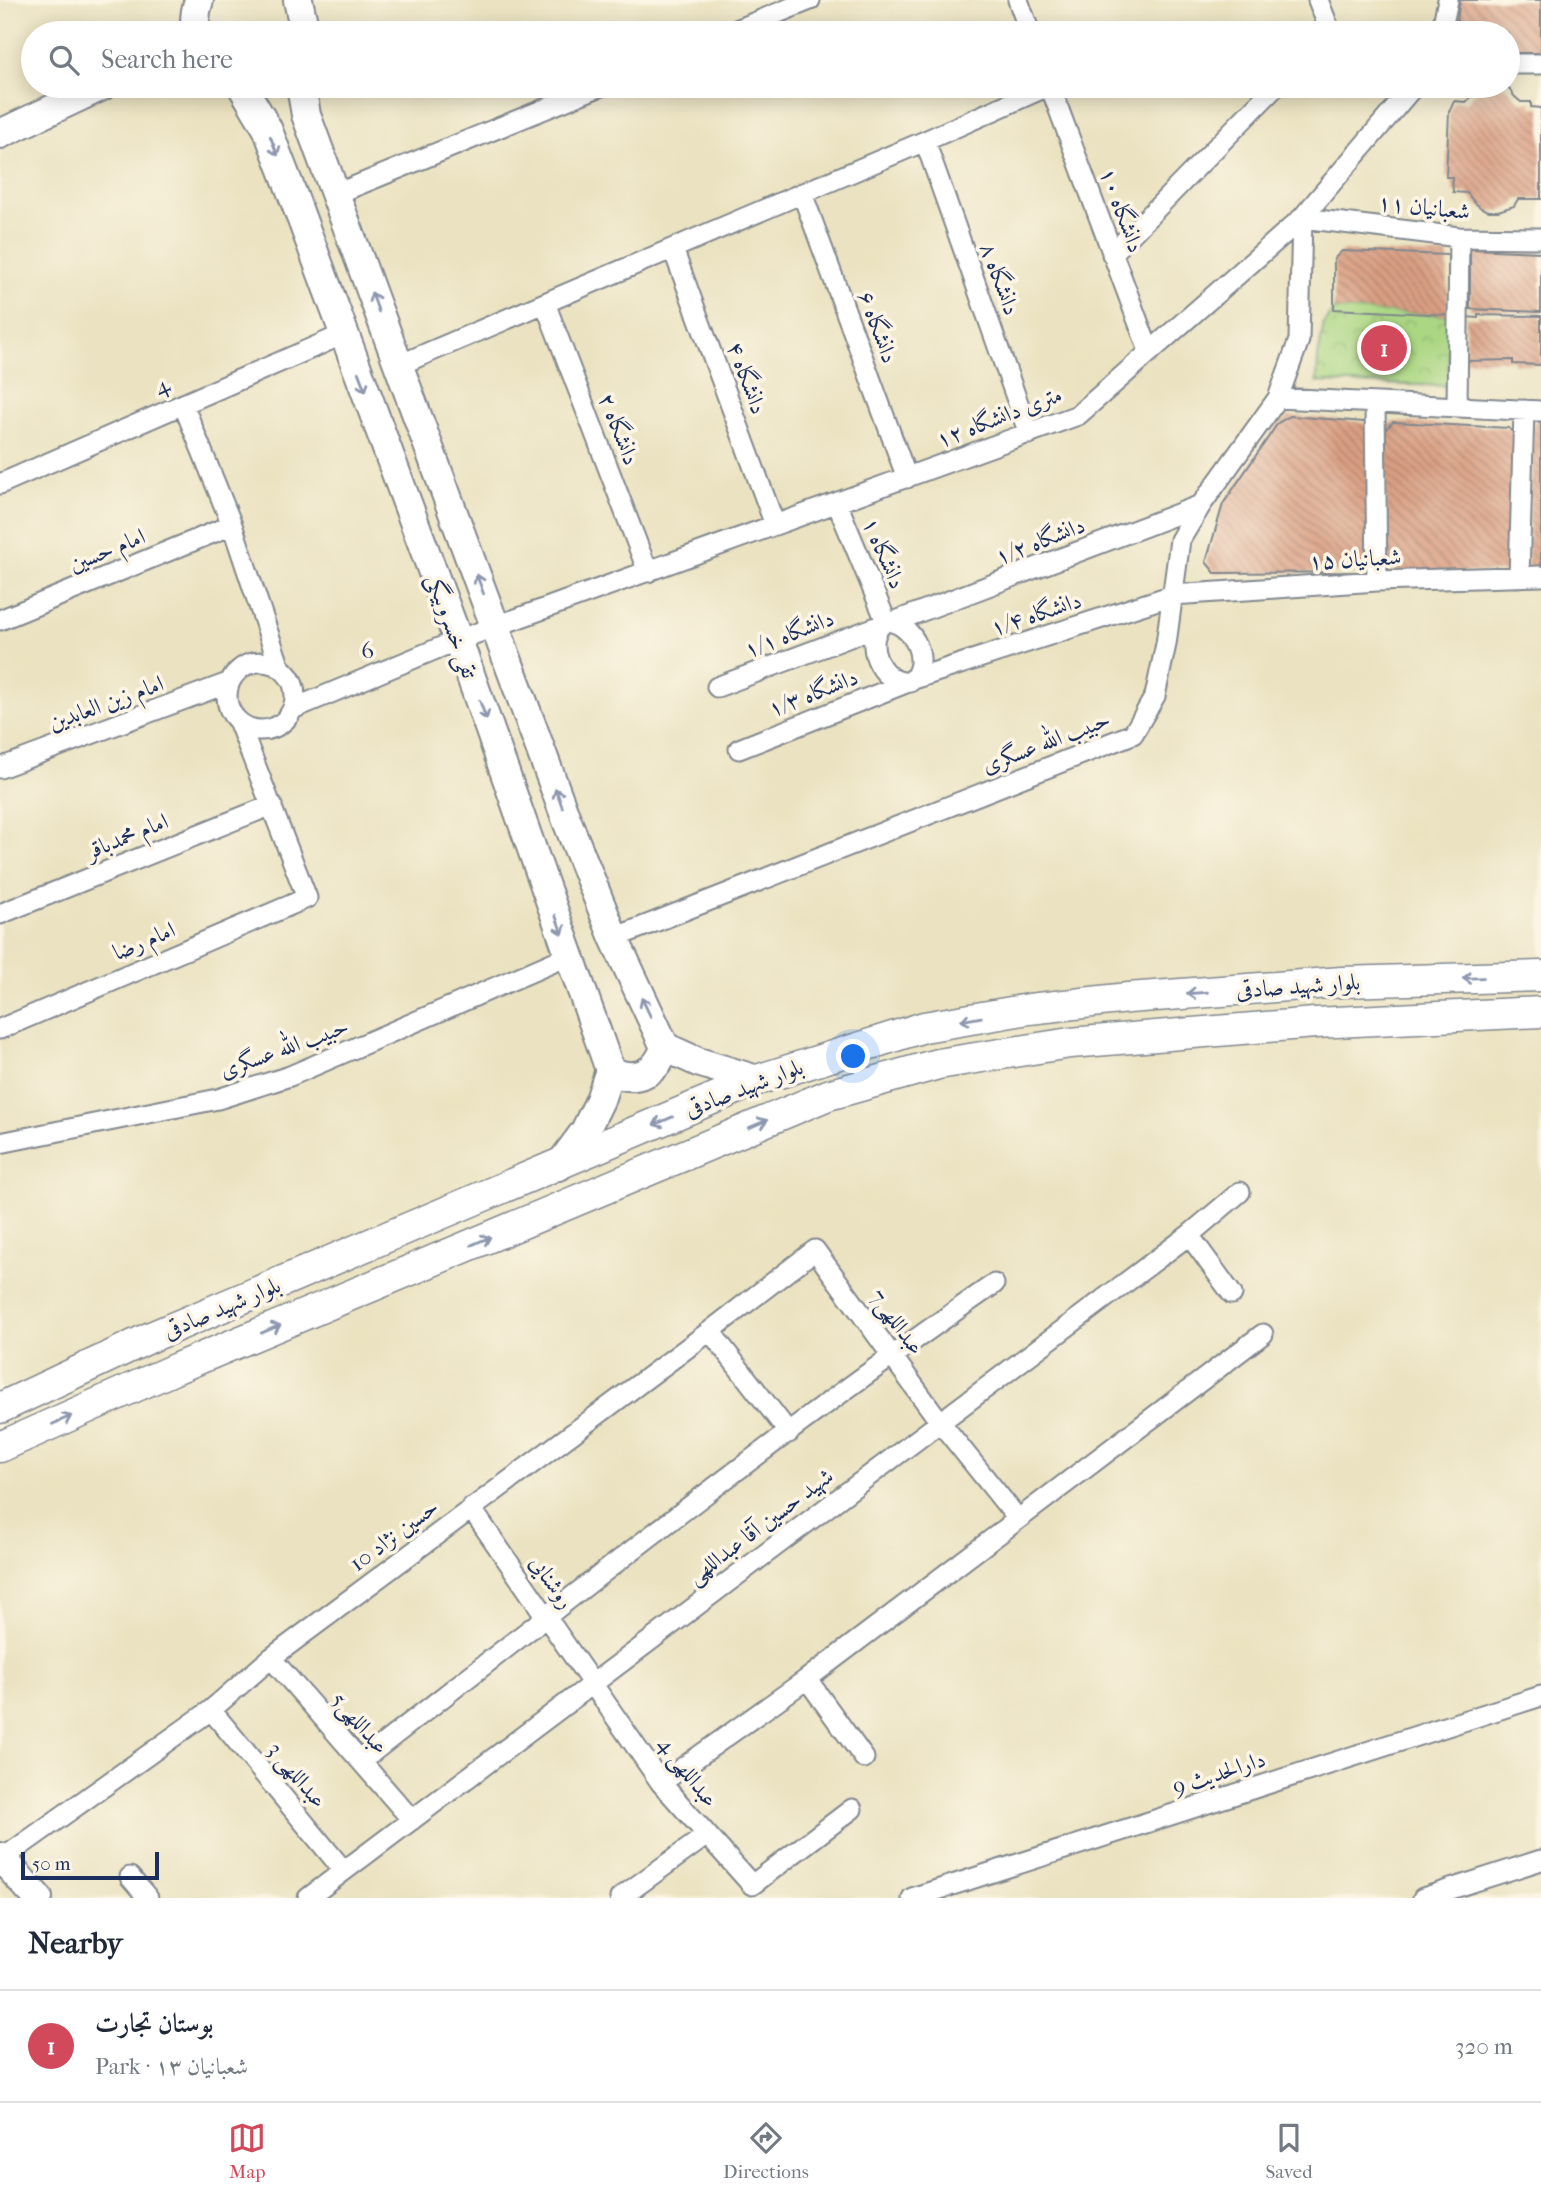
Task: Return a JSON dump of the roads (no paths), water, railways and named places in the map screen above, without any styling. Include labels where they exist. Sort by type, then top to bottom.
[{"type":"main road","points":[[299,0],[302,21]]},
{"type":"main road","points":[[0,134],[76,98]]},
{"type":"main road","name":"تقی خسروبیگی","points":[[249,98],[267,128],[458,640],[610,1070]]},
{"type":"main road","name":"تقی خسروبیگی","points":[[303,98],[306,115],[567,821],[614,938],[666,1048]]},
{"type":"main road","name":"بلوار شهید صادقی","points":[[0,1408],[151,1338],[757,1080],[924,1027],[1028,1009],[1128,998],[1342,982],[1541,976]]},
{"type":"main road","name":"بلوار شهید صادقی","points":[[0,1447],[177,1368],[840,1091],[938,1064],[1070,1043],[1328,1023],[1541,1012]]},
{"type":"main road","points":[[559,1166],[585,1131],[600,1100],[610,1070],[626,1077],[644,1074],[658,1063],[666,1048],[698,1062],[757,1080]]},
{"type":"main road","points":[[1,1858],[38,1898]]},
{"type":"street","points":[[758,21],[810,0]]},
{"type":"street","points":[[1018,0],[1026,21]]},
{"type":"street","points":[[1318,0],[1325,21]]},
{"type":"street","points":[[1444,21],[1448,0]]},
{"type":"street","points":[[1520,64],[1541,64]]},
{"type":"street","points":[[335,194],[571,98]]},
{"type":"street","points":[[398,365],[1022,98]]},
{"type":"street","name":"دانشگاه ۱۰","points":[[1054,98],[1149,351]]},
{"type":"street","points":[[1112,254],[1264,98]]},
{"type":"street","name":"۱۲ متری دانشگاه","points":[[495,627],[1078,415],[1302,218],[1404,98]]},
{"type":"street","name":"دانشگاه ۸","points":[[925,141],[1028,434]]},
{"type":"street","name":"دانشگاه ۶","points":[[802,193],[907,478]]},
{"type":"street","name":"شعبانیان ۱۱","points":[[1302,218],[1459,237],[1541,239]]},
{"type":"street","name":"حبیب الله عسگری","points":[[614,938],[1133,734],[1155,696],[1166,644],[1180,540],[1201,505],[1278,398],[1299,340],[1302,218]]},
{"type":"street","points":[[1457,407],[1459,237]]},
{"type":"street","name":"دانشگاه ۴","points":[[673,248],[775,525]]},
{"type":"street","name":"دانشگاه ۲","points":[[545,303],[648,572]]},
{"type":"street","name":"4","points":[[0,484],[344,334]]},
{"type":"street","points":[[1278,398],[1532,410],[1519,577]]},
{"type":"street","points":[[1375,403],[1377,581]]},
{"type":"street","points":[[183,404],[232,525],[279,665],[293,680],[297,693],[295,708],[281,725],[260,731],[239,723]]},
{"type":"street","name":"دانشگاه ۱","points":[[837,503],[887,623]]},
{"type":"street","name":"دانشگاه ۱/۲","points":[[887,623],[1201,505]]},
{"type":"street","name":"امام حسین","points":[[0,620],[232,525]]},
{"type":"street","name":"شعبانیان ۱۵","points":[[1173,595],[1377,581],[1541,576]]},
{"type":"street","name":"دانشگاه ۱/۴","points":[[910,681],[1173,595]]},
{"type":"street","points":[[887,623],[910,631],[915,640],[919,663],[910,681],[898,682],[888,677],[880,667],[874,642],[887,623]]},
{"type":"street","name":"دانشگاه ۱/۱","points":[[717,687],[887,623]]},
{"type":"street","name":"6","points":[[295,708],[495,627]]},
{"type":"street","points":[[272,805],[239,723],[227,705],[228,683],[240,667],[260,661],[279,665]]},
{"type":"street","name":"دانشگاه ۱/۳","points":[[738,749],[910,681]]},
{"type":"street","name":"امام زین العابدین","points":[[0,768],[228,683]]},
{"type":"street","name":"امام رضا","points":[[0,1029],[307,898],[272,805]]},
{"type":"street","name":"امام محمدباقر","points":[[0,914],[272,805]]},
{"type":"street","name":"حبیب الله عسگری","points":[[0,1143],[218,1099],[290,1076],[570,955]]},
{"type":"street","name":"شهید حسین آقا عبداللهی","points":[[311,1897],[1189,1235],[1240,1192]]},
{"type":"street","points":[[1189,1235],[1231,1294]]},
{"type":"street","name":"عبداللهی7","points":[[815,1250],[940,1422],[1018,1519]]},
{"type":"street","name":"حسین نژاد 10","points":[[1,1858],[211,1710],[271,1658],[815,1250]]},
{"type":"street","points":[[360,1760],[890,1355],[994,1284]]},
{"type":"street","points":[[710,1331],[789,1433]]},
{"type":"street","points":[[662,1783],[807,1679],[1263,1334]]},
{"type":"street","name":"روشنایی","points":[[471,1508],[593,1683]]},
{"type":"street","name":"عبداللهی5","points":[[271,1658],[412,1820]]},
{"type":"street","points":[[807,1679],[864,1758]]},
{"type":"street","name":"عبداللهی 4","points":[[593,1683],[662,1783],[752,1885],[852,1809]]},
{"type":"street","name":"دارالحدیث 9","points":[[912,1898],[1541,1696]]},
{"type":"street","name":"عبداللهی 3","points":[[211,1710],[344,1871]]},
{"type":"street","points":[[620,1898],[707,1835]]},
{"type":"street","points":[[1426,1898],[1541,1860]]},
{"type":"street","points":[[130,1877],[148,1898]]},
{"type":"place","name":"بوستان تجارت","points":[[1384,348]]}]
